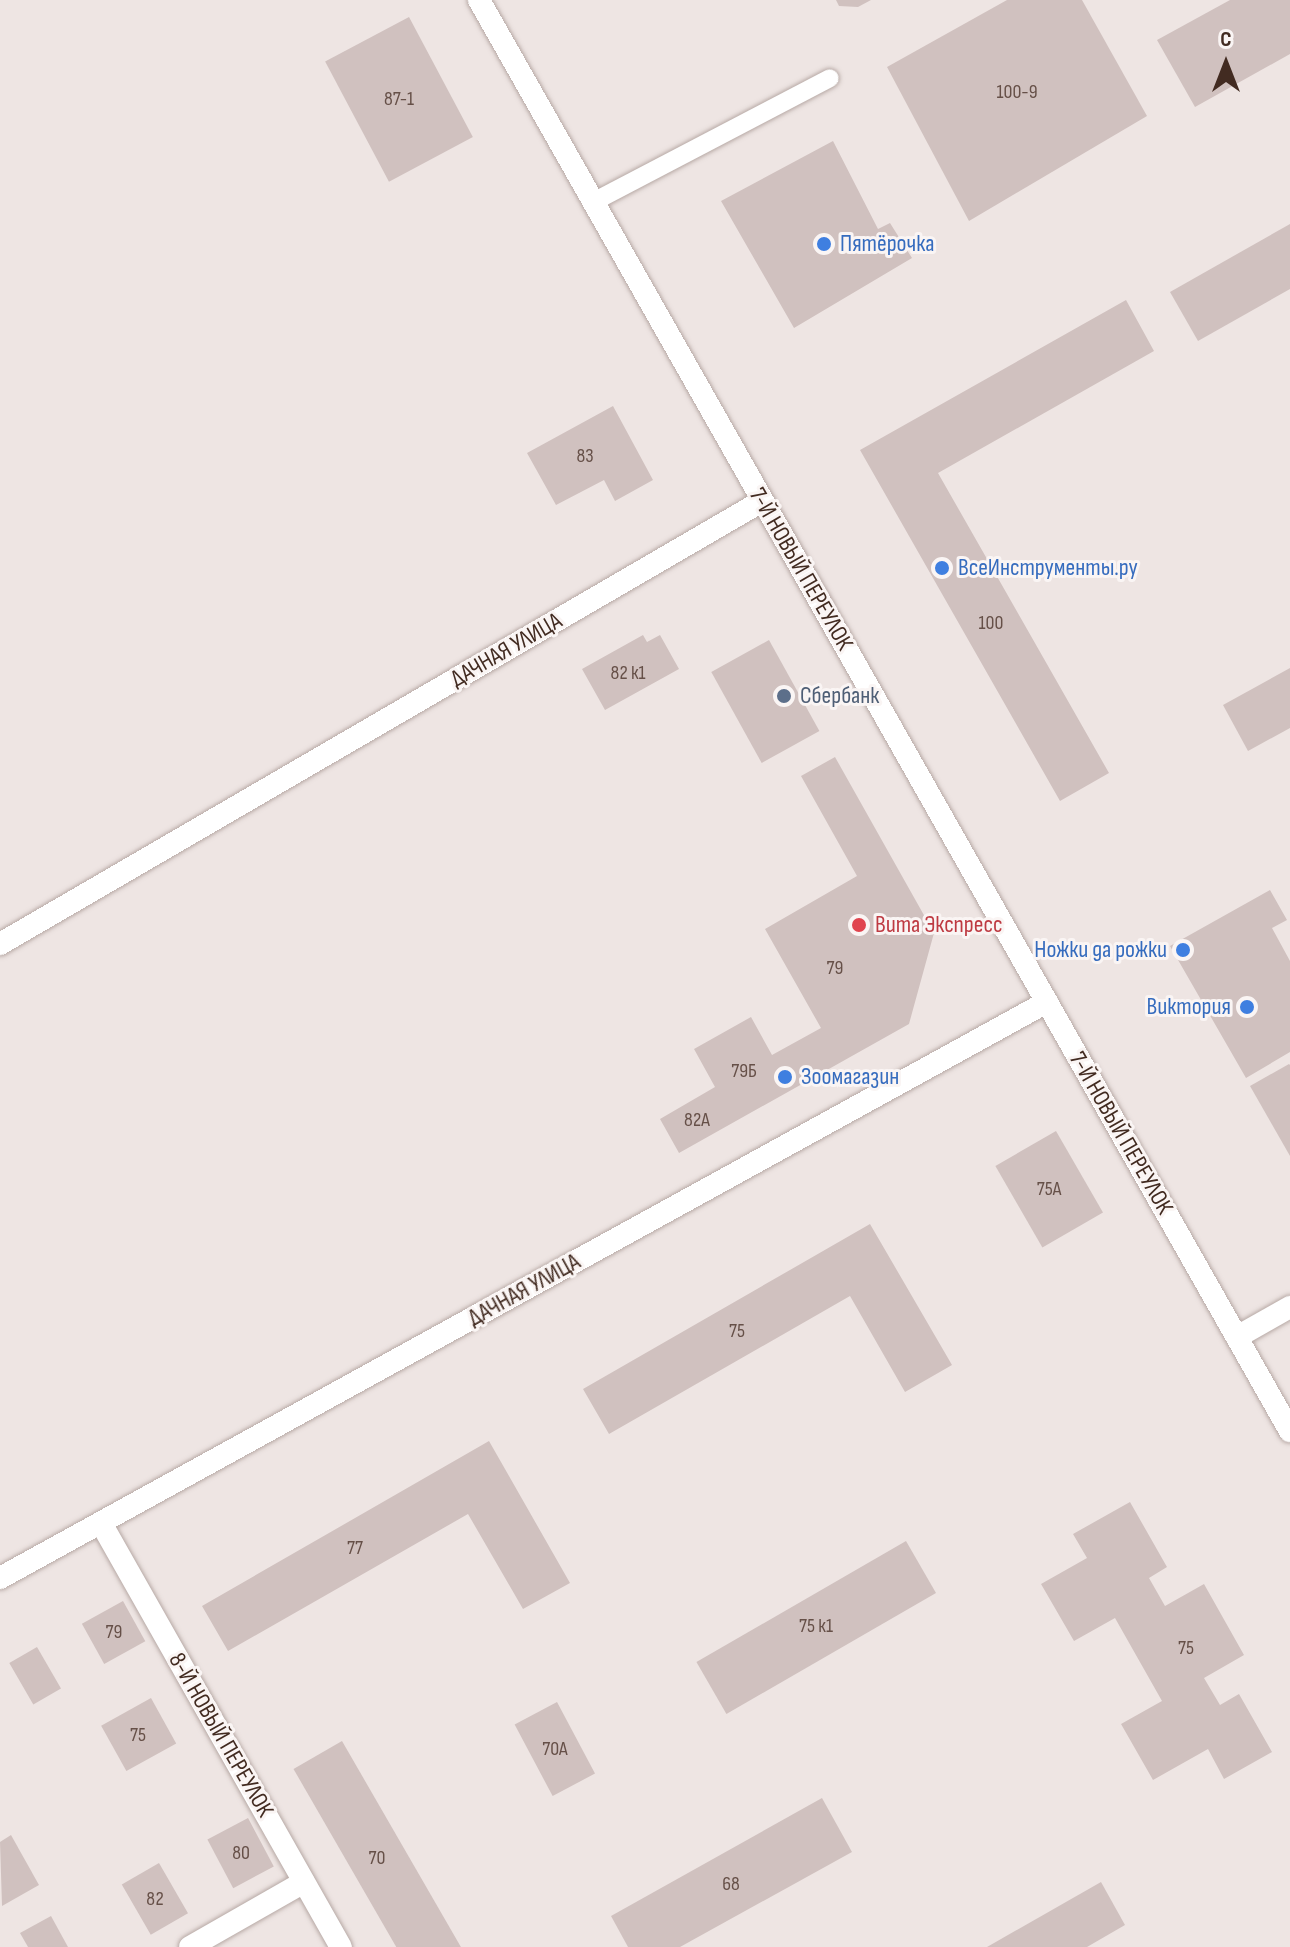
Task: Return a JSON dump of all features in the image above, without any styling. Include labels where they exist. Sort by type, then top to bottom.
[{"type":"street","name":"7-Й НОВЫЙ ПЕРЕУЛОК","points":[[479,0],[1290,1431]]},
{"type":"street","name":"ДАЧНАЯ УЛИЦА","points":[[0,944],[762,501]]},
{"type":"street","name":"ДАЧНАЯ УЛИЦА","points":[[0,1578],[1047,1002]]},
{"type":"street","points":[[1237,1337],[1290,1307]]},
{"type":"street","name":"8-Й НОВЫЙ ПЕРЕУЛОК","points":[[101,1523],[341,1947]]},
{"type":"street","points":[[190,1947],[304,1882]]},
{"type":"lane","points":[[593,202],[830,78]]},
{"type":"building","points":[[836,0],[871,0],[858,7],[839,6]]},
{"type":"building","points":[[1007,0],[1082,0],[1147,116],[969,221],[887,67]]},
{"type":"building","points":[[1230,0],[1290,0],[1290,54],[1195,107],[1157,40]]},
{"type":"building","points":[[409,17],[473,137],[389,182],[325,62]]},
{"type":"building","name":"Пятёрочка","points":[[833,141],[878,229],[890,223],[912,258],[794,328],[721,201]]},
{"type":"building","points":[[1290,224],[1290,289],[1198,341],[1170,292]]},
{"type":"building","points":[[1126,300],[1154,351],[938,473],[1109,773],[1060,801],[860,450]]},
{"type":"building","points":[[613,406],[653,480],[615,501],[604,480],[556,505],[527,453]]},
{"type":"building","points":[[643,635],[647,642],[660,635],[679,669],[605,710],[582,669]]},
{"type":"building","points":[[769,640],[819,731],[762,763],[711,672]]},
{"type":"building","points":[[1290,668],[1290,728],[1248,751],[1223,705]]},
{"type":"building","points":[[835,757],[934,933],[909,1024],[679,1153],[660,1119],[715,1087],[694,1049],[751,1017],[772,1055],[821,1028],[765,929],[857,876],[801,776]]},
{"type":"building","name":"Виктория","points":[[1270,890],[1287,920],[1272,928],[1290,961],[1290,1052],[1246,1078],[1170,946]]},
{"type":"building","points":[[1290,1065],[1290,1156],[1250,1086]]},
{"type":"building","points":[[1056,1131],[1103,1212],[1042,1247],[995,1166]]},
{"type":"building","points":[[870,1224],[952,1365],[905,1392],[850,1296],[609,1434],[583,1389]]},
{"type":"building","points":[[489,1441],[570,1583],[523,1609],[468,1514],[228,1651],[202,1606]]},
{"type":"building","points":[[1130,1502],[1167,1567],[1149,1578],[1165,1606],[1204,1584],[1244,1655],[1204,1678],[1220,1705],[1239,1694],[1272,1752],[1224,1779],[1208,1749],[1153,1780],[1121,1724],[1162,1701],[1115,1618],[1074,1641],[1041,1584],[1087,1558],[1073,1534]]},
{"type":"building","points":[[906,1541],[936,1593],[726,1714],[696,1662]]},
{"type":"building","points":[[123,1601],[145,1641],[104,1664],[82,1624]]},
{"type":"building","points":[[37,1647],[61,1689],[33,1705],[9,1663]]},
{"type":"building","points":[[151,1698],[176,1743],[126,1771],[101,1726]]},
{"type":"building","points":[[557,1702],[595,1774],[553,1796],[515,1725]]},
{"type":"building","points":[[342,1741],[461,1947],[396,1947],[294,1769]]},
{"type":"building","points":[[822,1798],[852,1852],[680,1947],[628,1947],[611,1916]]},
{"type":"building","points":[[248,1818],[274,1867],[233,1888],[207,1840]]},
{"type":"building","points":[[11,1835],[39,1885],[2,1906],[0,1842]]},
{"type":"building","points":[[159,1863],[188,1913],[151,1935],[122,1884]]},
{"type":"building","points":[[1101,1882],[1125,1925],[1087,1947],[987,1947]]},
{"type":"building","points":[[51,1916],[68,1947],[28,1947],[20,1933]]},
{"type":"place","name":"Пятёрочка","points":[[824,244]]},
{"type":"place","name":"ВсеИнструменты.ру","points":[[942,568]]},
{"type":"place","name":"Сбербанк","points":[[784,696]]},
{"type":"place","name":"Вита Экспресс","points":[[859,925]]},
{"type":"place","name":"Ножки да рожки","points":[[1183,950]]},
{"type":"place","name":"Виктория","points":[[1247,1007]]},
{"type":"place","name":"Зоомагазин","points":[[785,1077]]}]
